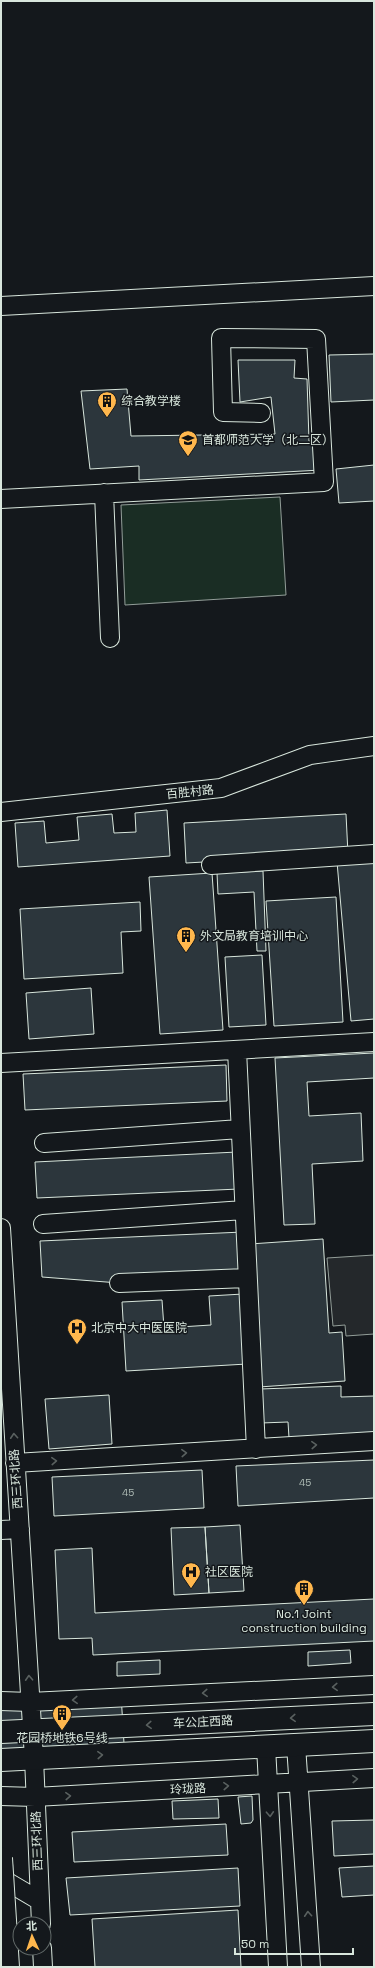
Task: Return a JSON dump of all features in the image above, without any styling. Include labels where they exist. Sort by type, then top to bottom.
[{"type":"main road","name":"车公庄西路","points":[[1,1732],[374,1714]]},
{"type":"main road","points":[[1,1760],[374,1741]]},
{"type":"main road","points":[[1,1858],[8,1967]]},
{"type":"street","points":[[1,306],[374,286]]},
{"type":"street","points":[[1,499],[324,482],[316,339],[221,338],[223,412],[261,413]]},
{"type":"street","points":[[104,493],[110,638]]},
{"type":"street","name":"百胜村路","points":[[1,812],[221,788],[310,755],[374,746]]},
{"type":"street","points":[[211,865],[374,854]]},
{"type":"street","points":[[1,1063],[374,1042]]},
{"type":"street","points":[[237,1050],[256,1448]]},
{"type":"street","points":[[44,1143],[240,1129]]},
{"type":"street","points":[[43,1224],[244,1210]]},
{"type":"street","name":"西三环北路","points":[[1,1228],[34,1758],[40,1916]]},
{"type":"street","points":[[119,1283],[247,1278]]},
{"type":"street","points":[[16,1463],[374,1441]]},
{"type":"street","points":[[1,1530],[20,1529]]},
{"type":"street","points":[[1,1701],[30,1702],[374,1684]]},
{"type":"street","points":[[296,1745],[311,1967]]},
{"type":"street","points":[[266,1747],[278,1967]]},
{"type":"street","name":"玲珑路","points":[[1,1796],[35,1797],[374,1778]]},
{"type":"street","points":[[1,1878],[40,1901]]},
{"type":"street","points":[[1,1934],[12,1933]]},
{"type":"street","points":[[42,1956],[43,1967]]},
{"type":"green space","points":[[280,497],[286,595],[125,605],[121,505]]},
{"type":"shaded area","points":[[374,1255],[374,1334],[346,1336],[345,1325],[333,1326],[327,1258]]},
{"type":"building","points":[[374,354],[374,400],[331,402],[329,355]]},
{"type":"building","name":"综合教学楼","points":[[238,360],[295,360],[294,378],[307,379],[309,441],[320,441],[321,470],[139,480],[139,466],[90,469],[81,391],[127,389],[131,436],[275,434],[271,397],[240,402]]},
{"type":"building","points":[[374,465],[374,501],[339,503],[336,469]]},
{"type":"building","points":[[167,810],[170,856],[18,867],[15,823],[44,821],[46,843],[79,840],[77,817],[112,814],[114,833],[136,832],[135,813]]},
{"type":"building","points":[[346,814],[348,854],[186,863],[184,823]]},
{"type":"building","points":[[374,859],[374,1019],[351,1021],[337,862]]},
{"type":"building","points":[[263,871],[266,951],[257,951],[254,892],[218,894],[217,873]]},
{"type":"building","name":"外文局教育培训中心","points":[[212,873],[223,1030],[160,1034],[149,877]]},
{"type":"building","points":[[336,897],[343,1022],[274,1026],[266,901]]},
{"type":"building","points":[[140,902],[141,931],[121,932],[123,973],[24,979],[20,909]]},
{"type":"building","points":[[262,955],[266,1025],[229,1027],[225,957]]},
{"type":"building","points":[[91,988],[94,1034],[29,1039],[26,993]]},
{"type":"building","points":[[374,1053],[374,1078],[307,1082],[309,1116],[361,1113],[363,1161],[312,1164],[315,1224],[284,1225],[275,1058]]},
{"type":"building","points":[[226,1065],[227,1101],[25,1110],[23,1074]]},
{"type":"building","points":[[237,1152],[239,1189],[37,1198],[35,1162]]},
{"type":"building","points":[[243,1232],[247,1278],[119,1283],[42,1277],[40,1241]]},
{"type":"building","points":[[323,1239],[329,1333],[342,1332],[345,1381],[259,1387],[250,1244]]},
{"type":"building","points":[[243,1294],[247,1364],[126,1371],[122,1302],[162,1300],[164,1328],[211,1325],[209,1296]]},
{"type":"building","points":[[341,1386],[341,1397],[374,1396],[374,1435],[289,1438],[288,1422],[261,1423],[260,1389]]},
{"type":"building","points":[[109,1395],[112,1444],[49,1449],[45,1399]]},
{"type":"building","points":[[374,1460],[374,1498],[238,1506],[236,1466]]},
{"type":"building","points":[[202,1470],[204,1508],[54,1516],[52,1477]]},
{"type":"building","points":[[240,1525],[244,1591],[209,1593],[205,1527]]},
{"type":"building","points":[[205,1527],[209,1593],[174,1595],[171,1528]]},
{"type":"building","name":"No.1 Joint construction building","points":[[92,1548],[95,1613],[374,1599],[374,1641],[93,1655],[92,1638],[59,1639],[55,1550]]},
{"type":"building","points":[[350,1650],[351,1663],[308,1666],[308,1652]]},
{"type":"building","points":[[160,1660],[160,1674],[117,1676],[117,1662]]},
{"type":"building","name":"花园桥地铁6号线","points":[[121,1694],[125,1760],[1,1767],[1,1701]]},
{"type":"building","points":[[252,1796],[253,1820],[251,1823],[241,1824],[238,1797]]},
{"type":"building","points":[[218,1799],[219,1818],[173,1819],[172,1801]]},
{"type":"building","points":[[374,1820],[374,1854],[334,1856],[332,1821]]},
{"type":"building","points":[[226,1824],[228,1855],[74,1862],[72,1832]]},
{"type":"building","points":[[374,1866],[374,1895],[342,1897],[339,1868]]},
{"type":"building","points":[[238,1868],[240,1906],[70,1915],[66,1878]]},
{"type":"building","points":[[238,1910],[241,1967],[95,1967],[92,1919]]},
{"type":"place","name":"综合教学楼","points":[[107,418]]},
{"type":"place","name":"首都师范大学（北二区）","points":[[188,457]]},
{"type":"place","name":"外文局教育培训中心","points":[[186,953]]},
{"type":"place","name":"北京中大中医医院","points":[[77,1345]]},
{"type":"place","name":"社区医院","points":[[191,1589]]},
{"type":"place","name":"No.1 Joint construction building","points":[[304,1606]]},
{"type":"place","name":"花园桥地铁6号线","points":[[62,1731]]}]
